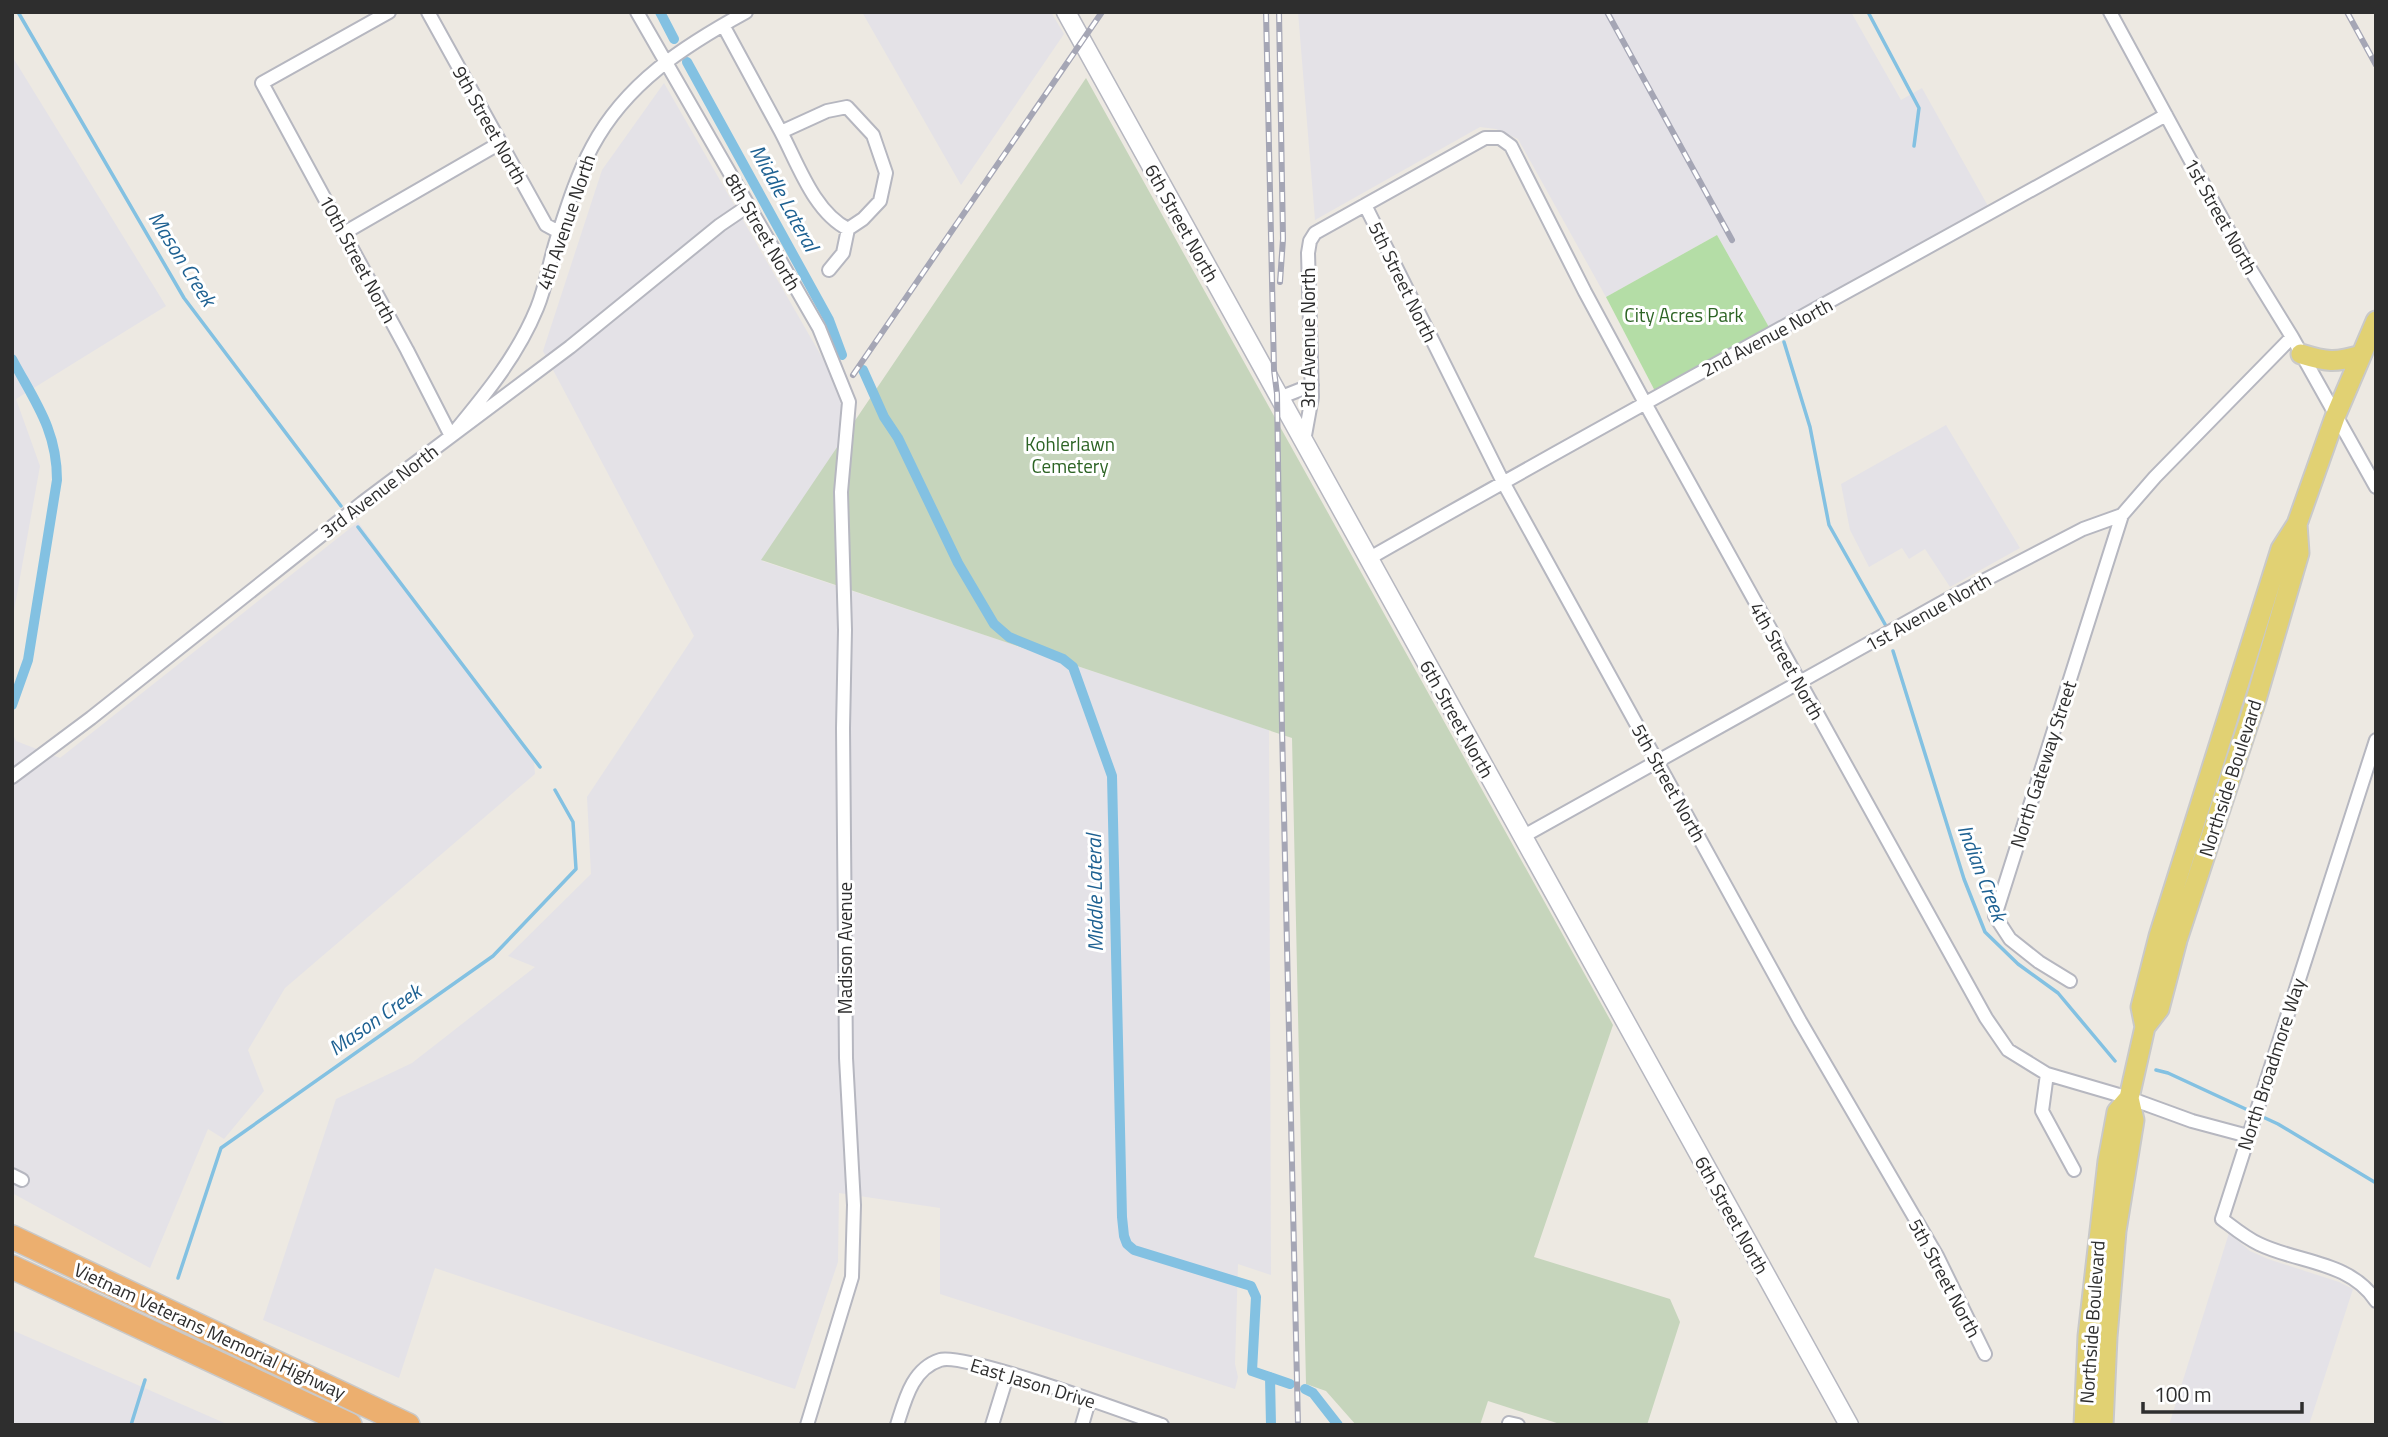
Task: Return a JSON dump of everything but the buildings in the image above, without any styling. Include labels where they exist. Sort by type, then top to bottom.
[{"type":"highway","points":[[12,1227],[198,1325]]},
{"type":"highway","name":"Vietnam Veterans Memorial Highway","points":[[12,1237],[408,1425]]},
{"type":"highway","name":"Vietnam Veterans Memorial Highway","points":[[12,1267],[351,1425]]},
{"type":"highway","points":[[12,1280],[48,1283]]},
{"type":"main road","name":"Northside Boulevard","points":[[2084,1425],[2088,1336],[2106,1175],[2118,1112],[2129,1098],[2145,1027],[2141,1007],[2159,936],[2281,549],[2297,524],[2335,417],[2376,321]]},
{"type":"main road","points":[[2297,346],[2325,362],[2339,362],[2361,355]]},
{"type":"main road","name":"Northside Boulevard","points":[[2103,1425],[2116,1231],[2134,1120],[2129,1098]]},
{"type":"street","name":"10th Street North","points":[[389,12],[262,83],[451,436]]},
{"type":"street","name":"9th Street North","points":[[428,12],[546,225],[559,232]]},
{"type":"street","name":"8th Street North","points":[[637,12],[819,327],[849,402],[843,465]]},
{"type":"street","name":"4th Avenue North","points":[[451,436],[491,388],[538,307],[559,232],[591,149],[600,134],[641,81],[693,41],[746,12]]},
{"type":"street","name":"6th Street North","points":[[1066,12],[1849,1425]]},
{"type":"street","name":"1st Street North","points":[[2110,12],[2244,259],[2297,346],[2335,417]]},
{"type":"street","points":[[723,25],[816,197],[836,223],[848,229]]},
{"type":"street","points":[[781,132],[827,111],[847,107],[873,135],[886,173],[880,201],[863,219],[848,229],[843,253],[829,270]]},
{"type":"street","name":"2nd Avenue North","points":[[1368,559],[2166,115]]},
{"type":"street","name":"3rd Avenue North","points":[[1304,443],[1312,385],[1308,253],[1315,233],[1485,138],[1500,138]]},
{"type":"street","name":"4th Street North","points":[[1500,138],[1511,146],[1645,403],[1986,1018],[2008,1050],[2047,1074],[2129,1098],[2192,1121],[2250,1130]]},
{"type":"street","points":[[344,233],[500,143]]},
{"type":"street","name":"5th Street North","points":[[1365,205],[1503,482],[1800,1021],[1937,1256],[1985,1354]]},
{"type":"street","name":"3rd Avenue North","points":[[12,777],[362,503],[570,347],[720,225],[748,206]]},
{"type":"street","name":"1st Avenue North","points":[[1522,837],[1952,597],[2083,529],[2122,515],[2155,477],[2297,346]]},
{"type":"street","points":[[1279,398],[1312,385]]},
{"type":"street","points":[[2335,417],[2376,487]]},
{"type":"street","name":"Madison Avenue","points":[[807,1425],[852,1277],[854,1205],[846,1044],[843,465]]},
{"type":"street","name":"North Gateway Street","points":[[2070,981],[2039,962],[2010,939],[1995,916],[2122,515]]},
{"type":"street","name":"North Broadmore Way","points":[[2376,740],[2222,1219],[2260,1244],[2346,1274],[2369,1290],[2376,1301]]},
{"type":"street","points":[[2047,1074],[2042,1111],[2074,1170]]},
{"type":"street","name":"East Jason Drive","points":[[897,1425],[909,1390],[923,1368],[942,1359],[987,1366],[1162,1425]]},
{"type":"street","points":[[992,1425],[1008,1373]]},
{"type":"street","points":[[1082,1425],[1089,1401]]},
{"type":"shaded area","points":[[862,12],[1051,12],[1064,34],[961,185]]},
{"type":"shaded area","points":[[1298,12],[1851,12],[1901,100],[1922,88],[1988,206],[1770,329],[1717,235],[1606,297],[1518,139],[1496,129],[1480,127],[1315,220]]},
{"type":"shaded area","points":[[12,56],[166,306],[16,399],[40,466],[12,622]]},
{"type":"shaded area","points":[[664,83],[857,418],[762,561],[1269,730],[1271,1275],[1238,1264],[1235,1364],[1238,1377],[1235,1389],[940,1294],[940,1208],[839,1193],[838,1262],[795,1389],[435,1268],[399,1378],[263,1320],[336,1099],[412,1063],[535,967],[508,956],[591,874],[587,797],[694,636],[543,351],[602,170]]},
{"type":"shaded area","points":[[1946,425],[2020,548],[1950,587],[1925,549],[1909,559],[1902,548],[1869,567],[1850,530],[1841,484]]},
{"type":"shaded area","points":[[358,522],[534,762],[535,774],[285,988],[248,1050],[264,1091],[224,1139],[208,1129],[150,1268],[12,1193],[12,732],[16,741],[60,758]]},
{"type":"shaded area","points":[[2229,1233],[2250,1251],[2353,1289],[2309,1425],[2169,1425]]},
{"type":"shaded area","points":[[12,1330],[229,1425],[12,1425]]},
{"type":"green space","name":"Kohlerlawn Cemetery","points":[[1086,78],[1613,1025],[1534,1257],[1670,1299],[1680,1322],[1647,1425],[1563,1425],[1488,1401],[1480,1425],[1356,1425],[1326,1391],[1306,1384],[1292,738],[761,560]]},
{"type":"green space","name":"City Acres Park","points":[[1717,235],[1770,329],[1656,393],[1606,297]]},
{"type":"waterway","name":"Mason Creek","points":[[18,12],[184,298],[341,506]]},
{"type":"waterway","name":"Middle Lateral","points":[[660,12],[674,39]]},
{"type":"waterway","name":"Indian Creek","points":[[1868,12],[1919,108],[1914,146]]},
{"type":"waterway","name":"Middle Lateral","points":[[687,62],[829,320],[842,355]]},
{"type":"waterway","name":"Indian Creek","points":[[1784,342],[1810,427],[1829,525],[1886,626]]},
{"type":"waterway","points":[[12,359],[49,431],[57,480],[28,660],[12,705]]},
{"type":"waterway","name":"Middle Lateral","points":[[863,370],[958,563],[994,624],[1009,637],[1063,659],[1073,667],[1112,776],[1122,1217],[1127,1244],[1134,1250],[1251,1286],[1256,1297],[1252,1371],[1290,1384]]},
{"type":"waterway","name":"Mason Creek","points":[[358,527],[540,767]]},
{"type":"waterway","name":"Indian Creek","points":[[1893,651],[1964,879],[1985,932],[2018,964],[2058,993],[2115,1061]]},
{"type":"waterway","name":"Mason Creek","points":[[178,1278],[221,1148],[493,956],[576,869],[573,822],[555,790]]},
{"type":"waterway","name":"Indian Creek","points":[[2156,1070],[2168,1073],[2278,1124],[2376,1183]]},
{"type":"waterway","points":[[1270,1377],[1271,1425]]},
{"type":"waterway","name":"Mason Creek","points":[[131,1425],[145,1380]]},
{"type":"waterway","name":"Middle Lateral","points":[[1305,1389],[1313,1393],[1338,1425]]},
{"type":"railway","points":[[853,375],[1102,12]]},
{"type":"railway","points":[[1266,12],[1274,370],[1277,394],[1298,1425]]},
{"type":"railway","points":[[1279,12],[1283,239],[1280,282]]},
{"type":"railway","points":[[1607,12],[1732,240]]},
{"type":"railway","points":[[2347,12],[2376,65]]}]
